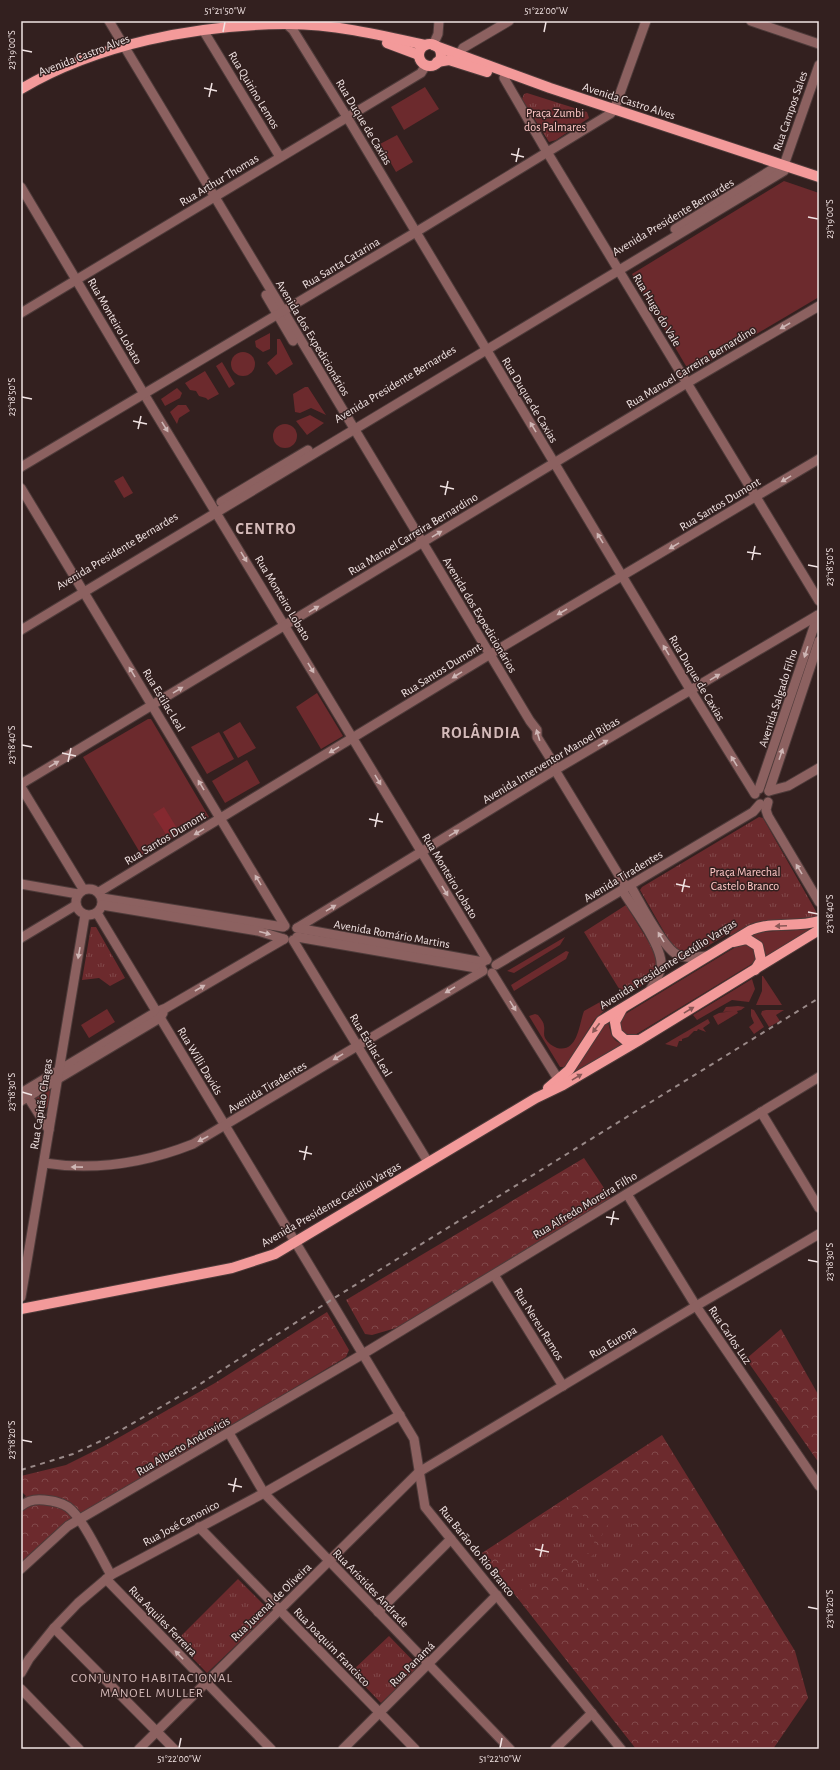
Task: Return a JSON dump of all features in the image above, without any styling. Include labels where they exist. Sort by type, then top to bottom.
[{"type":"main road","name":"Avenida Castro Alves","points":[[21,89],[122,50],[205,33],[287,25],[429,45],[459,55],[505,75]]},
{"type":"main road","name":"Avenida Castro Alves","points":[[352,34],[394,45],[419,55]]},
{"type":"main road","points":[[426,65],[422,63],[419,55],[421,48],[429,45],[437,47],[440,54],[438,62]]},
{"type":"main road","name":"Avenida Castro Alves","points":[[426,65],[434,65],[438,62],[449,60],[505,75],[707,143],[819,177]]},
{"type":"main road","name":"Avenida Castro Alves","points":[[21,96],[34,85]]},
{"type":"main road","name":"Avenida Castro Alves","points":[[782,167],[819,183]]},
{"type":"main road","name":"Avenida Presidente Getúlio Vargas","points":[[542,1094],[575,1063],[601,1021],[624,1006],[706,956],[756,928],[796,925],[819,921]]},
{"type":"main road","name":"Avenida Presidente Getúlio Vargas","points":[[21,1309],[242,1265],[266,1257],[295,1243],[542,1094],[563,1085],[642,1039],[819,930]]},
{"type":"main road","points":[[718,949],[741,939],[751,940],[758,946],[761,956],[755,970]]},
{"type":"main road","points":[[624,1006],[616,1019],[615,1026],[617,1033],[625,1040],[632,1041],[642,1039]]},
{"type":"street","name":"Avenida dos Expedicionários","points":[[102,21],[122,50],[419,544],[488,656],[537,730],[537,737],[626,887],[667,946],[677,955],[690,958],[706,956]]},
{"type":"street","name":"Avenida dos Expedicionários","points":[[109,21],[122,50]]},
{"type":"street","points":[[429,45],[438,34],[439,21]]},
{"type":"street","points":[[459,55],[463,48],[509,21]]},
{"type":"street","points":[[612,112],[646,21]]},
{"type":"street","points":[[751,21],[819,44]]},
{"type":"street","name":"Rua Duque de Caxias","points":[[287,25],[347,116],[691,691],[761,791],[755,798],[764,803]]},
{"type":"street","name":"Rua Quirino Lemos","points":[[205,33],[280,157]]},
{"type":"street","name":"Rua Arthur Thomas","points":[[21,313],[212,199],[347,116],[421,73],[426,65]]},
{"type":"street","name":"Rua Campos Sales","points":[[782,167],[819,65]]},
{"type":"street","name":"Rua Hugo do Vale","points":[[505,75],[548,152],[617,268],[819,601]]},
{"type":"street","name":"Rua Santa Catarina","points":[[21,467],[416,232],[612,112]]},
{"type":"street","name":"Avenida Presidente Bernardes","points":[[21,630],[82,590],[215,509],[411,393],[782,167]]},
{"type":"street","name":"Rua Monteiro Lobato","points":[[21,187],[144,394],[422,852],[487,967],[558,1079]]},
{"type":"street","name":"Rua Manoel Carreira Bernardino","points":[[21,785],[687,383],[819,306]]},
{"type":"street","name":"Rua Santos Dumont","points":[[101,898],[221,819],[353,738],[819,459]]},
{"type":"street","name":"Rua Estilac Leal","points":[[21,488],[153,705],[284,927]]},
{"type":"street","name":"Avenida Presidente Bernardes","points":[[21,623],[82,590]]},
{"type":"street","name":"Avenida Salgado Filho","points":[[761,791],[819,615],[816,610],[819,604]]},
{"type":"street","name":"Avenida Interventor Manoel Ribas","points":[[23,1094],[57,1079],[158,1015],[166,1008],[293,936],[422,852],[556,770],[819,615]]},
{"type":"street","name":"Avenida Salgado Filho","points":[[761,791],[819,641]]},
{"type":"street","points":[[761,791],[788,786],[819,768]]},
{"type":"street","points":[[21,785],[78,897],[79,911],[85,915],[97,913],[101,898],[91,888],[78,897],[21,938]]},
{"type":"street","points":[[761,791],[770,795],[764,803],[768,816],[819,902]]},
{"type":"street","name":"Avenida Tiradentes","points":[[44,1163],[75,1167],[96,1167],[136,1161],[178,1150],[209,1136],[487,967],[747,816],[764,803]]},
{"type":"street","points":[[21,884],[78,897]]},
{"type":"street","name":"Avenida dos Expedicionários","points":[[626,887],[660,954],[661,967],[650,990]]},
{"type":"street","points":[[21,890],[78,897]]},
{"type":"street","name":"Avenida Romário Martins","points":[[101,898],[258,931],[407,952],[487,967]]},
{"type":"street","name":"Rua Willi Davids","points":[[97,913],[295,1243]]},
{"type":"street","name":"Rua Capitão Chagas","points":[[21,1297],[85,915]]},
{"type":"street","name":"Avenida Romário Martins","points":[[201,918],[284,927],[295,926],[293,936]]},
{"type":"street","points":[[284,927],[282,936],[293,936]]},
{"type":"street","name":"Rua Estilac Leal","points":[[293,936],[428,1162]]},
{"type":"street","name":"Avenida Interventor Manoel Ribas","points":[[23,1094],[59,1069],[158,1015]]},
{"type":"street","name":"Rua Alfredo Moreira Filho","points":[[363,1354],[819,1077]]},
{"type":"street","points":[[23,1094],[49,1130]]},
{"type":"street","points":[[761,1112],[819,1208]]},
{"type":"street","name":"Rua Carlos Luz","points":[[627,1194],[696,1306],[819,1486]]},
{"type":"street","name":"Rua Europa","points":[[420,1472],[819,1234]]},
{"type":"street","name":"Rua Barão do Rio Branco","points":[[295,1243],[414,1439],[425,1507],[621,1749]]},
{"type":"street","name":"Rua Nereu Ramos","points":[[494,1274],[563,1386]]},
{"type":"street","name":"Rua Alberto Androvicis","points":[[21,1568],[53,1539],[80,1520],[363,1354]]},
{"type":"street","name":"Rua José Canonico","points":[[21,1673],[29,1658],[54,1628],[108,1577],[264,1493],[400,1415]]},
{"type":"street","name":"Rua Aristides Andrade","points":[[229,1433],[264,1493],[510,1749]]},
{"type":"street","name":"Rua Juvenal de Oliveira","points":[[138,1749],[420,1472]]},
{"type":"street","name":"Rua Aquiles Ferreira","points":[[21,1506],[30,1501],[40,1500],[57,1502],[69,1508],[80,1520],[108,1577],[271,1749]]},
{"type":"street","name":"Rua Joaquim Francisco","points":[[199,1527],[415,1749]]},
{"type":"street","points":[[378,1612],[451,1539]]},
{"type":"street","name":"Rua Panamá","points":[[343,1749],[497,1595]]},
{"type":"street","points":[[54,1628],[174,1749]]},
{"type":"street","points":[[21,1689],[79,1749]]},
{"type":"street","points":[[555,1749],[592,1713]]},
{"type":"green space","points":[[425,87],[439,109],[404,130],[391,107]]},
{"type":"green space","name":"Praça Zumbi dos Palmares","points":[[527,93],[587,112],[589,118],[556,140],[549,142],[522,99],[524,94]]},
{"type":"green space","points":[[397,135],[413,162],[396,172],[380,144]]},
{"type":"green space","points":[[784,181],[819,193],[819,297],[697,369],[686,366],[632,274]]},
{"type":"green space","points":[[270,333],[270,349],[263,352],[256,347],[255,341]]},
{"type":"green space","points":[[277,339],[280,339],[293,364],[276,375],[267,363],[277,354]]},
{"type":"green space","points":[[243,352],[252,355],[255,364],[252,373],[243,376],[234,373],[231,364],[234,355]]},
{"type":"green space","points":[[222,362],[235,384],[229,388],[216,366]]},
{"type":"green space","points":[[205,371],[219,394],[208,400],[199,396],[196,391],[190,390],[185,383]]},
{"type":"green space","points":[[305,387],[308,387],[326,415],[311,408],[300,413],[295,412],[293,394]]},
{"type":"green space","points":[[177,388],[182,393],[180,398],[165,406],[161,399]]},
{"type":"green space","points":[[178,405],[186,405],[190,411],[179,418],[177,424],[170,412]]},
{"type":"green space","points":[[310,415],[324,423],[307,435],[296,421]]},
{"type":"green space","points":[[285,424],[294,427],[297,436],[294,445],[285,448],[276,445],[273,436],[276,427]]},
{"type":"green space","points":[[123,476],[133,493],[124,498],[114,481]]},
{"type":"green space","points":[[317,693],[343,736],[321,749],[296,707]]},
{"type":"green space","points":[[148,719],[151,719],[209,817],[142,856],[83,757]]},
{"type":"green space","points":[[240,722],[256,748],[238,758],[223,732]]},
{"type":"green space","points":[[219,732],[234,759],[207,774],[191,747]]},
{"type":"green space","points":[[247,760],[260,783],[225,803],[212,781]]},
{"type":"green space","name":"Praça Marechal Castelo Branco","points":[[759,817],[763,818],[818,915],[816,918],[750,925],[734,935],[726,935],[693,953],[678,950],[671,944],[640,890],[642,887]]},
{"type":"green space","points":[[626,905],[655,952],[658,966],[650,981],[629,993],[621,991],[618,987],[584,932]]},
{"type":"green space","points":[[91,927],[96,927],[125,978],[110,986],[99,978],[82,980]]},
{"type":"green space","points":[[814,929],[766,958],[762,943],[750,935],[758,932]]},
{"type":"green space","points":[[565,937],[560,945],[514,973],[507,971]]},
{"type":"green space","points":[[746,944],[753,947],[756,952],[755,962],[635,1035],[628,1036],[621,1030],[620,1022],[622,1016],[739,945]]},
{"type":"green space","points":[[566,951],[569,952],[566,959],[514,991],[511,985]]},
{"type":"green space","points":[[762,976],[782,1005],[756,1005],[762,991]]},
{"type":"green space","points":[[752,979],[755,989],[749,1002],[732,1000],[697,1020],[693,1015]]},
{"type":"green space","points":[[600,1002],[606,1004],[605,1010],[595,1019],[565,1067],[560,1067],[529,1016],[535,1014],[538,1015],[543,1023],[546,1040],[557,1048],[564,1048],[573,1042],[579,1030],[584,1011]]},
{"type":"green space","points":[[726,1007],[745,1007],[718,1025],[713,1016],[719,1013],[733,1011],[723,1012]]},
{"type":"green space","points":[[107,1009],[115,1022],[89,1038],[81,1025]]},
{"type":"green space","points":[[751,1009],[754,1010],[764,1027],[754,1034],[749,1027],[754,1023],[751,1016]]},
{"type":"green space","points":[[784,1010],[776,1015],[780,1021],[769,1027],[761,1014],[762,1011]]},
{"type":"green space","points":[[708,1019],[710,1023],[703,1028],[706,1032],[698,1029],[697,1031],[694,1031],[688,1037],[682,1039],[682,1041],[679,1041],[677,1047],[665,1044]]},
{"type":"green space","points":[[608,1022],[611,1033],[616,1041],[623,1044],[573,1073],[604,1023]]},
{"type":"green space","points":[[48,1090],[50,1093],[48,1107],[43,1111],[40,1109],[35,1099]]},
{"type":"green space","points":[[584,1158],[612,1200],[403,1326],[372,1335],[365,1334],[346,1300]]},
{"type":"green space","points":[[327,1312],[349,1350],[346,1357],[53,1533],[21,1562],[21,1501],[26,1496],[21,1491],[21,1476],[66,1465],[104,1446],[215,1383]]},
{"type":"green space","points":[[781,1329],[819,1396],[819,1463],[746,1359]]},
{"type":"green space","points":[[662,1435],[795,1651],[808,1698],[773,1749],[636,1749],[482,1553]]},
{"type":"green space","points":[[564,1503],[571,1506],[583,1515],[595,1538],[593,1546],[587,1554],[564,1563],[557,1574],[527,1596],[490,1551]]},
{"type":"green space","points":[[619,1520],[633,1525],[637,1529],[640,1539],[636,1551],[632,1557],[592,1583],[586,1590],[576,1591],[567,1582],[566,1574],[568,1568],[593,1555],[597,1550],[604,1530],[612,1522]]},
{"type":"green space","points":[[238,1579],[271,1612],[207,1673],[176,1641]]},
{"type":"green space","points":[[389,1636],[419,1667],[381,1703],[351,1672]]},
{"type":"shaded area","points":[[164,807],[178,830],[167,836],[153,814]]},
{"type":"railway","points":[[21,1470],[73,1454],[107,1438],[194,1388],[331,1300],[819,998]]},
{"type":"district","name":"CENTRO","points":[[266,529]]},
{"type":"district","name":"ROLÂNDIA","points":[[481,733]]},
{"type":"district","name":"CONJUNTO HABITACIONAL MANOEL MULLER","points":[[152,1686]]}]
